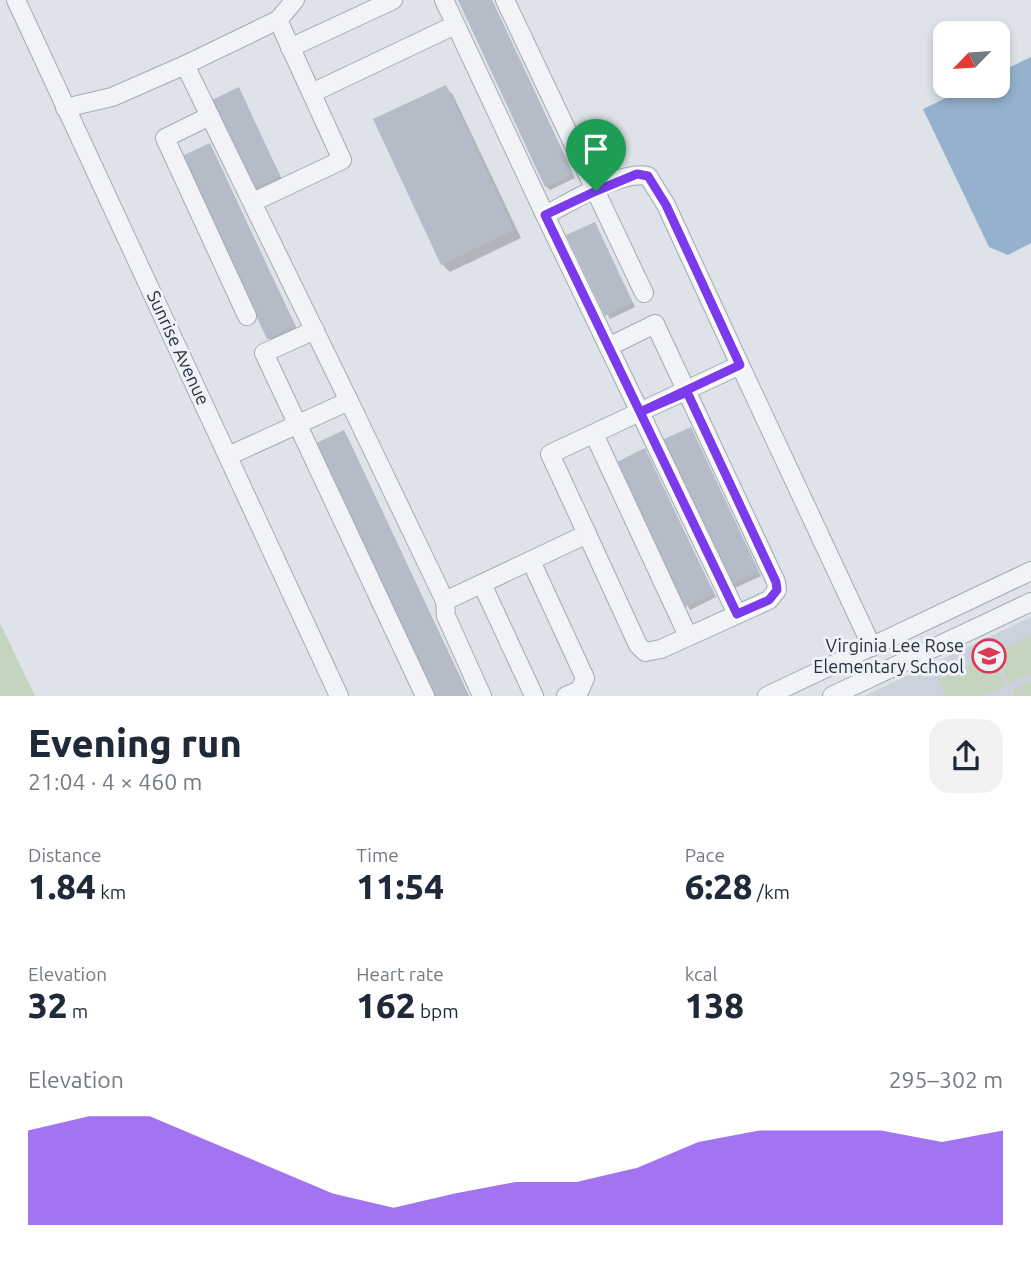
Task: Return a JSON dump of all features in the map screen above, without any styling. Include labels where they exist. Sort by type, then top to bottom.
[{"type":"street","name":"Sunrise Avenue","points":[[16,0],[339,696]]},
{"type":"street","points":[[65,108],[112,97],[185,65],[278,20],[295,0]]},
{"type":"street","points":[[290,48],[393,0]]},
{"type":"street","points":[[444,0],[737,614]]},
{"type":"street","points":[[505,0],[644,293]]},
{"type":"street","points":[[253,202],[342,160],[278,20]]},
{"type":"street","points":[[312,93],[455,24]]},
{"type":"street","points":[[185,65],[445,601],[446,615],[482,696]]},
{"type":"street","points":[[210,116],[165,138],[247,316]]},
{"type":"street","points":[[545,215],[637,174],[648,176],[666,205],[872,647]]},
{"type":"street","points":[[610,346],[655,324],[687,392],[776,582],[777,590],[769,600],[661,649],[645,652],[638,645],[550,454],[687,392],[740,365]]},
{"type":"street","points":[[315,330],[264,353],[425,696]]},
{"type":"street","points":[[228,456],[349,401]]},
{"type":"street","points":[[594,434],[688,636]]},
{"type":"street","points":[[445,601],[587,534]]},
{"type":"street","points":[[531,561],[585,678],[580,690],[566,696]]},
{"type":"street","points":[[767,696],[1031,571]]},
{"type":"street","points":[[482,584],[534,696]]},
{"type":"street","points":[[832,696],[1031,602]]},
{"type":"shaded area","name":"Virginia Lee Rose Elementary School","points":[[1031,617],[1031,696],[864,696]]},
{"type":"green space","points":[[0,623],[35,696],[0,696]]},
{"type":"green space","points":[[1031,636],[1031,673],[1008,683],[995,653]]},
{"type":"green space","points":[[992,655],[1005,685],[981,696],[946,696],[939,679]]},
{"type":"green space","points":[[1031,681],[1031,696],[1015,696],[1012,690]]},
{"type":"water","points":[[1031,57],[1031,243],[1008,255],[989,247],[923,109],[946,98],[1010,98],[1010,67]]},
{"type":"building","points":[[458,0],[492,0],[573,174],[545,187]]},
{"type":"building","points":[[446,85],[514,230],[441,265],[373,119]]},
{"type":"building","points":[[239,87],[280,176],[252,189],[210,101]]},
{"type":"building","points":[[210,143],[295,326],[267,339],[182,156]]},
{"type":"building","points":[[595,222],[633,303],[605,316],[566,235]]},
{"type":"building","points":[[691,427],[759,572],[730,586],[662,440]]},
{"type":"building","points":[[344,430],[468,696],[434,696],[316,443]]},
{"type":"building","points":[[645,448],[714,594],[685,607],[617,462]]},
{"type":"place","name":"Virginia Lee Rose Elementary School","points":[[989,656]]},
{"type":"route","points":[[596,191],[545,215],[640,412],[687,392],[776,582],[777,590],[769,600],[737,614],[640,412],[740,365],[666,205],[648,176],[637,174],[617,180],[596,191]]}]
